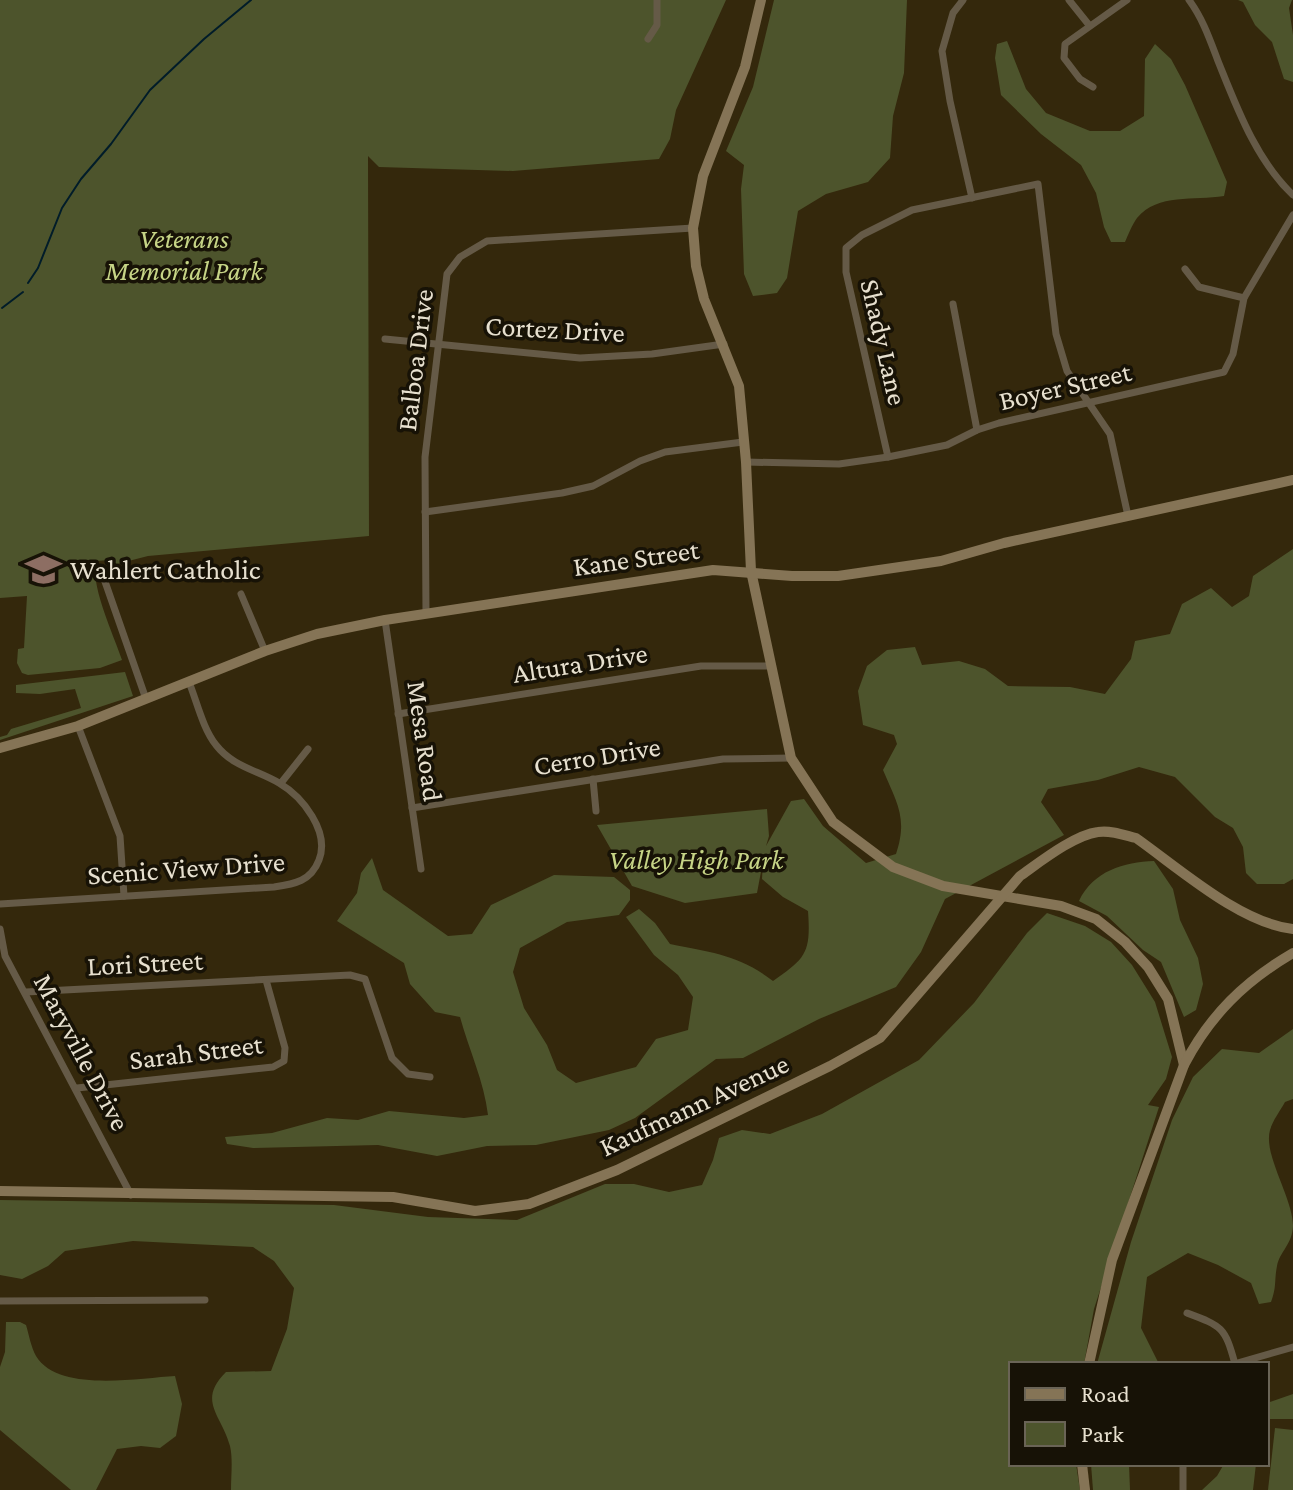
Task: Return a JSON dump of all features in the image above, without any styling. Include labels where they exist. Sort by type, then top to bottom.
[{"type":"street","points":[[648,39],[657,25],[657,0]]},
{"type":"street","points":[[761,0],[745,67],[703,176],[693,228],[696,266],[704,299],[739,386],[751,571],[791,758],[833,822],[893,867],[943,886],[1061,906],[1096,919],[1125,942],[1148,967],[1168,999],[1184,1065]]},
{"type":"street","points":[[963,0],[953,13],[942,51],[972,198]]},
{"type":"street","points":[[1069,0],[1089,25]]},
{"type":"street","points":[[1093,87],[1080,79],[1064,58],[1065,44],[1127,0]]},
{"type":"street","points":[[1189,0],[1199,14],[1238,111],[1264,160],[1293,195]]},
{"type":"street","name":"Shady Lane","points":[[888,457],[846,272],[846,248],[862,235],[912,210],[1038,184],[1056,334],[1067,371],[1090,404]]},
{"type":"street","name":"Boyer Street","points":[[746,462],[839,464],[888,457],[947,445],[977,430],[1224,372],[1233,354],[1244,298],[1293,215]]},
{"type":"street","name":"Balboa Drive","points":[[426,614],[425,457],[447,274],[460,257],[487,241],[693,228]]},
{"type":"street","points":[[1185,269],[1199,287],[1244,298]]},
{"type":"street","points":[[953,304],[977,430]]},
{"type":"street","name":"Cortez Drive","points":[[385,339],[580,358],[652,354],[724,344]]},
{"type":"street","points":[[1090,404],[1110,434],[1128,516]]},
{"type":"street","points":[[425,512],[562,493],[593,486],[640,461],[665,452],[743,442]]},
{"type":"street","name":"Kane Street","points":[[0,748],[78,726],[265,651],[317,634],[385,620],[713,570],[838,576],[929,563],[1293,480]]},
{"type":"street","points":[[102,573],[146,699]]},
{"type":"street","points":[[241,594],[265,651]]},
{"type":"street","name":"Mesa Road","points":[[385,620],[421,869]]},
{"type":"street","name":"Altura Drive","points":[[398,714],[701,666],[770,666]]},
{"type":"street","name":"Scenic View Drive","points":[[0,904],[274,887],[298,883],[314,871],[322,853],[319,831],[306,806],[281,783],[233,762],[214,744],[189,682]]},
{"type":"street","points":[[78,726],[120,836],[124,896]]},
{"type":"street","points":[[281,783],[308,749]]},
{"type":"street","name":"Cerro Drive","points":[[412,808],[723,759],[791,758]]},
{"type":"street","points":[[593,779],[596,811]]},
{"type":"street","name":"Kaufmann Avenue","points":[[0,1191],[393,1197],[475,1211],[529,1204],[617,1170],[830,1066],[880,1038],[1020,876],[1055,853],[1098,832],[1117,832],[1136,838],[1243,914],[1280,928],[1293,929]]},
{"type":"street","name":"Maryville Drive","points":[[0,929],[5,956],[131,1195]]},
{"type":"street","points":[[1089,1362],[1112,1260],[1184,1065],[1194,1045],[1221,1008],[1275,963],[1293,953]]},
{"type":"street","name":"Lori Street","points":[[26,992],[350,975],[365,979],[392,1058],[408,1074],[430,1077]]},
{"type":"street","name":"Sarah Street","points":[[77,1088],[273,1067],[284,1061],[285,1048],[266,980]]},
{"type":"street","points":[[0,1301],[205,1300]]},
{"type":"street","points":[[1187,1313],[1214,1323],[1228,1336],[1234,1362]]},
{"type":"street","points":[[1241,1362],[1293,1347]]},
{"type":"street","points":[[1082,1466],[1085,1490]]},
{"type":"street","points":[[1183,1466],[1183,1490]]},
{"type":"green space","name":"Veterans Memorial Park","points":[[0,0],[726,0],[676,110],[670,139],[659,159],[513,171],[379,167],[368,156],[369,536],[148,556],[109,566],[109,560],[97,561],[95,570],[99,595],[122,660],[100,668],[28,675],[22,673],[17,663],[18,649],[24,648],[27,596],[0,598]]},
{"type":"green space","points":[[774,0],[907,0],[904,73],[893,116],[890,158],[868,182],[826,194],[798,211],[787,278],[777,293],[753,296],[744,274],[741,189],[744,165],[726,151],[753,87]]},
{"type":"green space","points":[[1238,0],[1292,0],[1289,8],[1293,35],[1293,82],[1284,79],[1272,42],[1255,25],[1243,2]]},
{"type":"green space","points":[[1007,41],[1026,89],[1046,113],[1090,131],[1120,131],[1144,116],[1145,59],[1155,44],[1171,59],[1185,85],[1227,182],[1224,196],[1166,201],[1155,205],[1137,218],[1125,242],[1111,242],[1096,193],[1081,165],[1041,134],[1001,95],[995,58],[997,44]]},
{"type":"green space","name":"Valley High Park","points":[[1293,549],[1293,879],[1284,884],[1257,884],[1246,873],[1243,847],[1233,828],[1215,817],[1175,777],[1139,767],[1098,780],[1048,789],[1041,802],[1064,835],[945,899],[921,952],[896,987],[819,1019],[743,1058],[716,1059],[635,1118],[609,1130],[536,1145],[487,1146],[437,1156],[378,1145],[253,1148],[227,1144],[225,1137],[272,1133],[327,1118],[358,1120],[389,1111],[464,1118],[488,1115],[480,1078],[460,1017],[435,1012],[410,984],[404,963],[337,921],[357,893],[361,873],[372,858],[383,890],[448,936],[472,934],[491,905],[554,875],[614,877],[630,890],[630,900],[619,915],[567,922],[520,948],[513,972],[524,1008],[547,1045],[557,1070],[576,1083],[636,1067],[656,1039],[688,1030],[693,997],[678,975],[654,955],[626,917],[639,909],[655,923],[670,944],[736,960],[773,981],[804,953],[808,911],[783,897],[762,879],[763,861],[757,893],[685,903],[632,886],[597,825],[767,809],[769,836],[766,846],[791,801],[804,799],[823,826],[866,863],[896,854],[901,820],[883,770],[897,744],[894,735],[863,725],[858,691],[867,666],[887,650],[915,647],[922,665],[959,661],[985,669],[1008,686],[1070,687],[1105,694],[1131,659],[1135,641],[1170,634],[1182,604],[1211,588],[1232,607],[1249,596],[1253,576]]},
{"type":"green space","points":[[125,672],[133,696],[0,740],[11,729],[81,708],[75,689],[40,694],[16,693],[16,685]]},
{"type":"green space","points":[[1154,861],[1173,889],[1180,920],[1198,958],[1203,984],[1196,1010],[1184,1017],[1161,962],[1143,950],[1107,916],[1079,901],[1092,882],[1110,870],[1132,863]]},
{"type":"green space","points":[[1047,913],[1085,926],[1111,942],[1132,965],[1155,1002],[1172,1057],[1166,1079],[1148,1105],[1159,1107],[1094,1309],[1084,1362],[1009,1362],[1009,1466],[1076,1466],[1080,1490],[231,1490],[230,1446],[214,1408],[213,1391],[226,1372],[271,1371],[287,1329],[294,1288],[274,1261],[253,1247],[133,1241],[65,1251],[48,1266],[22,1279],[0,1275],[0,1200],[334,1205],[428,1217],[517,1220],[605,1184],[634,1184],[669,1192],[702,1185],[719,1138],[742,1130],[770,1134],[822,1114],[919,1060],[974,1003],[1027,933]]},
{"type":"green space","points":[[1293,1029],[1293,1099],[1285,1102],[1270,1130],[1269,1140],[1293,1226],[1276,1271],[1271,1302],[1259,1304],[1251,1283],[1188,1253],[1147,1277],[1141,1328],[1158,1362],[1098,1362],[1131,1242],[1172,1120],[1193,1077],[1222,1049],[1259,1053]]},
{"type":"green space","points":[[6,1322],[26,1325],[36,1356],[47,1368],[62,1375],[100,1381],[175,1376],[182,1404],[176,1436],[160,1448],[141,1446],[117,1449],[96,1490],[71,1490],[0,1430],[0,1367],[5,1352]]},
{"type":"green space","points":[[1293,1394],[1293,1419],[1269,1420],[1269,1402]]},
{"type":"green space","points":[[1275,1428],[1293,1430],[1293,1490],[1268,1490]]},
{"type":"green space","points":[[1091,1466],[1129,1466],[1130,1490],[1093,1490]]},
{"type":"green space","points":[[1223,1466],[1256,1466],[1253,1490],[1202,1490]]},
{"type":"waterway","points":[[28,283],[38,268],[62,208],[150,90],[251,0]]},
{"type":"waterway","points":[[2,308],[23,292]]},
{"type":"place","name":"Wahlert Catholic","points":[[44,569]]}]
